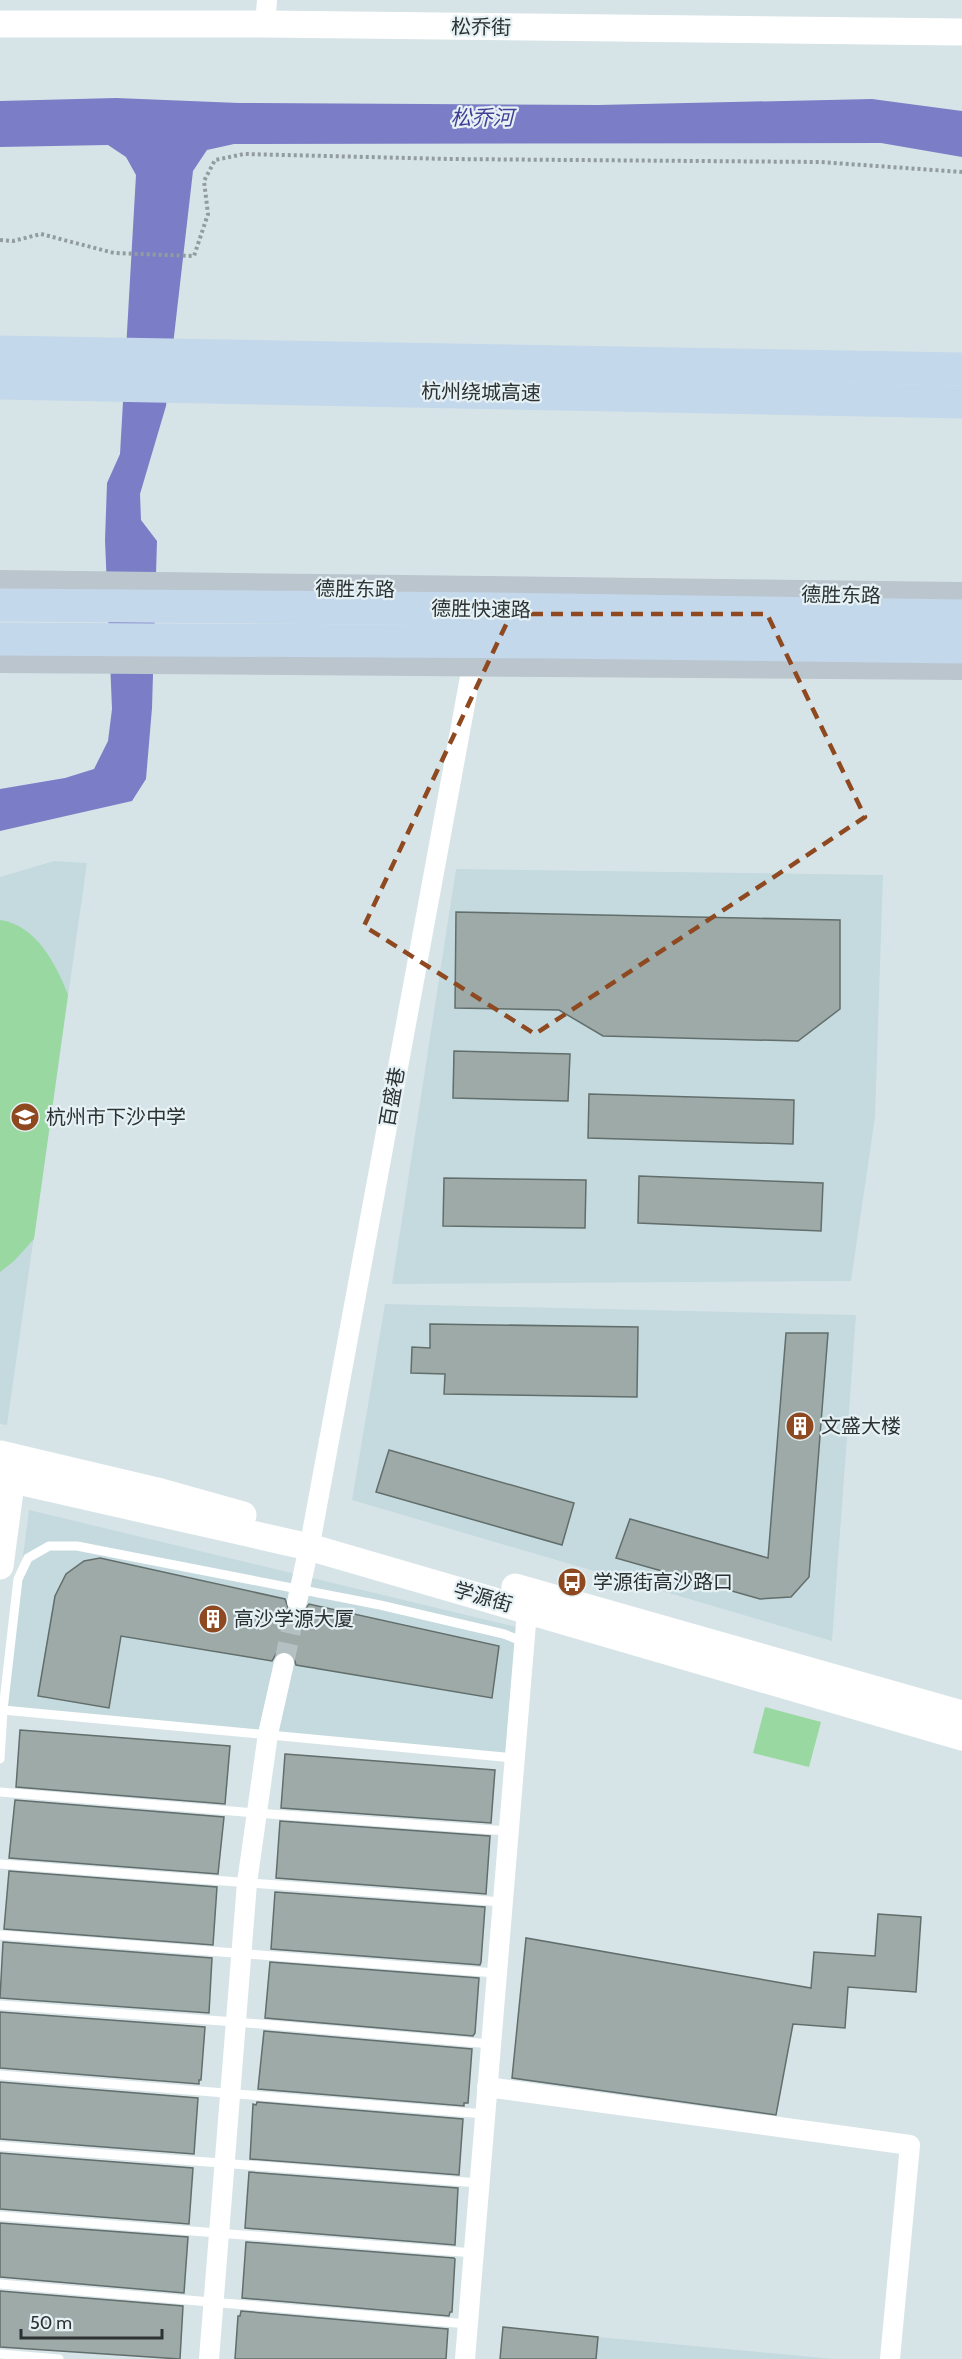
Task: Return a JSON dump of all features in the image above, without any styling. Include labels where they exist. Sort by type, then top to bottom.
[{"type":"highway","name":"杭州绕城高速","points":[[0,352],[962,369]]},
{"type":"highway","name":"杭州绕城高速","points":[[0,383],[958,401]]},
{"type":"highway","name":"德胜快速路","points":[[0,605],[962,616]]},
{"type":"highway","name":"德胜快速路","points":[[0,639],[962,647]]},
{"type":"main road","name":"松乔街","points":[[0,24],[266,12],[962,32]]},
{"type":"main road","name":"德胜东路","points":[[0,585],[962,597]]},
{"type":"main road","points":[[0,658],[962,665]]},
{"type":"main road","points":[[0,1566],[6,1467]]},
{"type":"main road","name":"学源街","points":[[6,1467],[310,1540],[962,1714]]},
{"type":"main road","name":"学源街","points":[[528,1600],[962,1737]]},
{"type":"street","name":"百盛巷","points":[[298,1596],[472,661]]},
{"type":"street","points":[[465,2359],[528,1600]]},
{"type":"street","points":[[209,2359],[248,1883],[268,1734],[284,1663]]},
{"type":"street","points":[[487,2087],[910,2145],[890,2359]]},
{"type":"lane","points":[[0,1759],[3,1710],[18,1579],[28,1558],[49,1546],[77,1546],[298,1596],[504,1634],[524,1642]]},
{"type":"lane","points":[[3,1710],[514,1758]]},
{"type":"lane","points":[[0,1792],[508,1831]]},
{"type":"lane","points":[[0,1864],[502,1902]]},
{"type":"lane","points":[[0,1935],[496,1972]]},
{"type":"lane","points":[[0,2005],[491,2044]]},
{"type":"lane","points":[[0,2075],[485,2114]]},
{"type":"lane","points":[[0,2146],[479,2183]]},
{"type":"lane","points":[[0,2216],[474,2253]]},
{"type":"lane","points":[[0,2284],[468,2324]]},
{"type":"lane","points":[[0,2354],[59,2359]]},
{"type":"path","points":[[0,240],[13,241],[41,234],[114,253],[194,256],[208,214],[204,181],[215,160],[244,154],[438,159],[820,162],[962,172]]},
{"type":"highlighted area","points":[[511,614],[767,614],[865,817],[535,1034],[364,926]]},
{"type":"shaded area","name":"杭州市下沙中学","points":[[54,861],[87,863],[7,1425],[0,1424],[0,877]]},
{"type":"shaded area","points":[[456,869],[883,875],[875,1117],[851,1281],[392,1284]]},
{"type":"shaded area","points":[[385,1304],[856,1315],[832,1641],[352,1500]]},
{"type":"shaded area","name":"高沙学源大厦","points":[[29,1510],[525,1629],[514,1758],[3,1710]]},
{"type":"shaded area","points":[[503,2327],[598,2337],[833,2359],[500,2359]]},
{"type":"green space","name":"杭州市下沙中学","points":[[0,920],[13,923],[34,938],[51,959],[68,995],[34,1239],[14,1261],[0,1272]]},
{"type":"green space","points":[[765,1707],[821,1722],[809,1767],[753,1753]]},
{"type":"water","name":"松乔河","points":[[116,98],[239,103],[598,105],[872,99],[962,111],[962,157],[881,143],[234,144],[207,150],[193,171],[166,406],[140,494],[141,520],[157,541],[152,708],[146,779],[132,801],[0,831],[0,789],[65,778],[94,769],[108,741],[112,709],[105,540],[107,483],[120,454],[136,175],[126,157],[108,145],[0,147],[0,101]]},
{"type":"building","points":[[456,912],[840,920],[840,1009],[798,1041],[603,1036],[559,1010],[455,1008]]},
{"type":"building","points":[[454,1051],[570,1054],[568,1101],[453,1098]]},
{"type":"building","points":[[589,1094],[794,1100],[793,1144],[588,1138]]},
{"type":"building","points":[[639,1176],[823,1183],[821,1231],[638,1223]]},
{"type":"building","points":[[444,1178],[586,1180],[585,1228],[443,1226]]},
{"type":"building","points":[[430,1324],[638,1327],[637,1397],[444,1394],[445,1374],[411,1373],[412,1347],[430,1348]]},
{"type":"building","name":"文盛大楼","points":[[786,1333],[828,1333],[809,1577],[791,1597],[760,1599],[616,1558],[630,1519],[768,1558]]},
{"type":"building","points":[[389,1450],[574,1503],[562,1545],[376,1492]]},
{"type":"building","name":"高沙学源大厦","points":[[100,1558],[285,1599],[289,1610],[295,1614],[305,1610],[309,1604],[499,1646],[492,1698],[296,1665],[293,1655],[286,1651],[276,1654],[272,1661],[121,1636],[109,1708],[38,1696],[55,1596],[66,1574],[84,1561]]},
{"type":"building","points":[[20,1730],[230,1746],[225,1804],[16,1787]]},
{"type":"building","points":[[285,1754],[495,1770],[491,1823],[281,1808]]},
{"type":"building","points":[[15,1800],[224,1817],[218,1874],[9,1858]]},
{"type":"building","points":[[280,1821],[490,1836],[486,1894],[276,1878]]},
{"type":"building","points":[[9,1871],[217,1887],[213,1945],[4,1929]]},
{"type":"building","points":[[275,1892],[485,1907],[480,1965],[271,1949]]},
{"type":"building","points":[[878,1914],[921,1917],[916,1992],[848,1987],[845,2028],[793,2024],[776,2115],[512,2078],[526,1938],[811,1988],[814,1952],[875,1956]]},
{"type":"building","points":[[3,1942],[212,1958],[209,2013],[0,1998]]},
{"type":"building","points":[[270,1962],[479,1978],[475,2033],[473,2036],[265,2018]]},
{"type":"building","points":[[0,2012],[205,2027],[201,2080],[199,2084],[0,2068]]},
{"type":"building","points":[[264,2031],[472,2049],[468,2103],[464,2103],[464,2106],[258,2089]]},
{"type":"building","points":[[0,2082],[198,2098],[194,2154],[0,2139]]},
{"type":"building","points":[[257,2102],[463,2119],[459,2175],[250,2159],[253,2104],[256,2105]]},
{"type":"building","points":[[0,2153],[193,2168],[189,2224],[0,2209]]},
{"type":"building","points":[[249,2172],[458,2188],[455,2245],[245,2228]]},
{"type":"building","points":[[0,2223],[188,2237],[184,2293],[0,2277]]},
{"type":"building","points":[[246,2242],[454,2258],[452,2312],[449,2316],[242,2298]]},
{"type":"building","points":[[0,2291],[183,2306],[180,2359],[0,2347]]},
{"type":"building","points":[[241,2311],[448,2329],[446,2359],[235,2359],[238,2316]]},
{"type":"building","points":[[503,2327],[598,2337],[596,2359],[500,2359]]},
{"type":"tunnel","points":[[284,1663],[297,1602]]},
{"type":"place","name":"杭州市下沙中学","points":[[25,1117]]},
{"type":"place","name":"文盛大楼","points":[[800,1426]]},
{"type":"place","name":"学源街高沙路口","points":[[572,1582]]},
{"type":"place","name":"高沙学源大厦","points":[[213,1619]]}]
